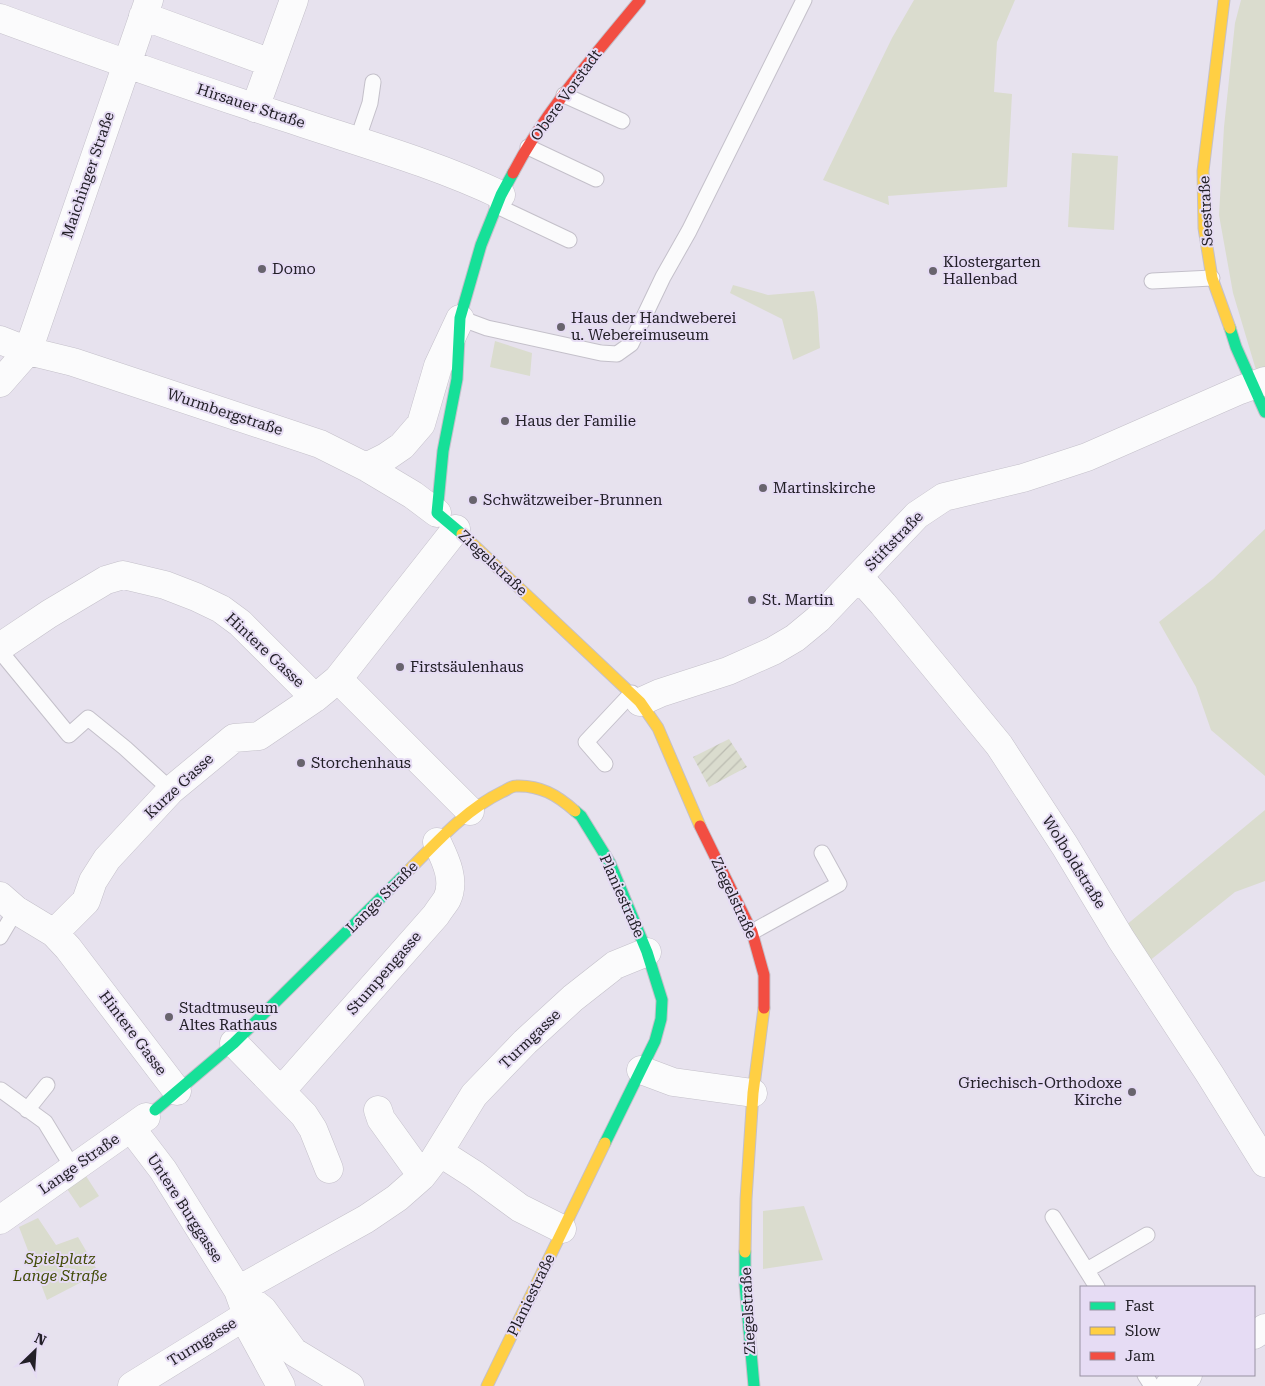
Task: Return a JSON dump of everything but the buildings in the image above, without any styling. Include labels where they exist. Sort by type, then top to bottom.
[{"type":"street","points":[[255,108],[294,0]]},
{"type":"street","name":"Obere Vorstadt","points":[[446,521],[443,451],[457,379],[460,318],[481,245],[499,201],[528,147],[564,94],[640,0]]},
{"type":"street","name":"Seestraße","points":[[1224,0],[1203,171],[1204,228],[1212,278],[1236,347],[1259,383],[1265,412]]},
{"type":"street","points":[[146,8],[271,63]]},
{"type":"street","name":"Maichinger Straße","points":[[28,351],[146,8]]},
{"type":"street","name":"Hirsauer Straße","points":[[0,18],[127,65],[477,183],[499,201]]},
{"type":"street","points":[[366,467],[402,446],[421,424],[438,366],[460,318]]},
{"type":"street","name":"Wurmbergstraße","points":[[0,340],[28,351],[73,362],[320,444],[366,467],[413,495],[446,521]]},
{"type":"street","points":[[0,383],[28,351]]},
{"type":"street","name":"Stiftstraße","points":[[636,698],[660,693],[728,670],[773,651],[795,638],[818,619],[859,578],[917,514],[944,497],[1023,478],[1088,457],[1259,383]]},
{"type":"street","points":[[446,521],[338,679],[470,811]]},
{"type":"street","name":"Ziegelstraße","points":[[446,521],[478,548],[636,698],[658,728],[696,818],[752,932],[764,975],[764,1017],[753,1094],[746,1199],[745,1284],[754,1386]]},
{"type":"street","name":"Hintere Gasse","points":[[0,649],[48,614],[106,580],[123,575],[165,584],[221,609],[240,623],[315,698]]},
{"type":"street","name":"Wolboldstraße","points":[[859,578],[883,604],[999,745],[1066,846],[1121,939],[1209,1073],[1265,1164]]},
{"type":"street","name":"Kurze Gasse","points":[[54,933],[86,901],[93,881],[106,859],[171,790],[234,738],[259,736],[315,698],[338,679]]},
{"type":"street","name":"Planiestraße","points":[[470,811],[514,786],[540,788],[560,798],[581,816],[610,863],[647,952],[662,1000],[661,1019],[655,1041],[487,1386]]},
{"type":"street","name":"Lange Straße","points":[[0,1220],[155,1110],[234,1043],[470,811]]},
{"type":"street","name":"Stumpengasse","points":[[281,1091],[436,915],[448,897],[451,881],[446,862],[437,842]]},
{"type":"street","name":"Hintere Gasse","points":[[4,900],[54,933],[68,948],[122,1017],[176,1091]]},
{"type":"street","name":"Turmgasse","points":[[132,1386],[242,1302],[397,1198],[422,1176],[474,1095],[525,1042],[572,998],[615,965],[647,952]]},
{"type":"street","points":[[234,1043],[304,1115],[313,1129],[329,1169]]},
{"type":"street","points":[[640,1070],[673,1082],[753,1094]]},
{"type":"street","points":[[378,1110],[381,1119],[422,1176]]},
{"type":"street","name":"Untere Burggasse","points":[[131,1128],[163,1170],[242,1302],[250,1329],[281,1386]]},
{"type":"street","points":[[439,1152],[475,1175],[520,1208],[562,1229]]},
{"type":"street","name":"Untere Burggasse","points":[[242,1302],[262,1310],[294,1352],[350,1386]]},
{"type":"street","points":[[1169,1386],[1186,1376]]},
{"type":"lane","points":[[460,318],[486,328],[601,353],[617,354],[631,344],[663,277],[696,234],[804,0]]},
{"type":"lane","points":[[357,141],[370,103],[373,82]]},
{"type":"lane","points":[[564,94],[622,121]]},
{"type":"lane","points":[[528,147],[596,179]]},
{"type":"lane","points":[[499,201],[569,240]]},
{"type":"lane","points":[[1152,281],[1212,278]]},
{"type":"lane","points":[[0,649],[69,735],[88,718],[125,748],[171,790]]},
{"type":"lane","points":[[605,764],[586,742],[636,698]]},
{"type":"lane","points":[[752,932],[839,884],[822,853]]},
{"type":"lane","points":[[0,937],[4,900]]},
{"type":"lane","points":[[27,1110],[47,1085]]},
{"type":"lane","points":[[1,1090],[45,1122],[73,1168]]},
{"type":"lane","points":[[1053,1217],[1096,1286]]},
{"type":"lane","points":[[1087,1270],[1147,1235]]},
{"type":"green space","points":[[914,0],[1015,0],[997,42],[994,92],[1012,94],[1007,187],[888,196],[889,205],[823,180],[892,38]]},
{"type":"green space","points":[[1241,0],[1265,0],[1265,393],[1259,380],[1233,293],[1219,215],[1224,127],[1235,23]]},
{"type":"green space","points":[[1072,153],[1118,156],[1114,230],[1068,227]]},
{"type":"green space","points":[[733,285],[768,295],[814,291],[818,312],[820,348],[793,360],[782,319],[730,293]]},
{"type":"green space","points":[[495,341],[532,353],[530,376],[490,367]]},
{"type":"green space","points":[[1265,529],[1265,776],[1211,730],[1196,687],[1159,622],[1213,579]]},
{"type":"green space","points":[[729,739],[747,767],[709,787],[693,757]]},
{"type":"green space","points":[[1265,810],[1265,881],[1235,892],[1148,962],[1125,926]]},
{"type":"green space","name":"Spielplatz Lange Straße","points":[[84,1173],[99,1196],[80,1208],[65,1186]]},
{"type":"green space","points":[[804,1206],[823,1260],[763,1269],[763,1211]]},
{"type":"green space","name":"Spielplatz Lange Straße","points":[[38,1218],[56,1245],[78,1237],[99,1273],[47,1300],[19,1227]]},
{"type":"traffic: fast","points":[[462,534],[437,513],[443,451],[457,379],[460,318],[481,245],[501,195],[513,173]]},
{"type":"traffic: fast","points":[[1230,328],[1236,347],[1265,412]]},
{"type":"traffic: fast","points":[[575,811],[581,816],[610,863],[647,952],[662,1000],[661,1019],[655,1041],[605,1143]]},
{"type":"traffic: fast","points":[[155,1110],[234,1043],[408,871]]},
{"type":"traffic: fast","points":[[745,1252],[745,1284],[754,1386]]},
{"type":"traffic: slow","points":[[1224,0],[1203,171],[1204,228],[1212,278],[1230,328]]},
{"type":"traffic: slow","points":[[462,534],[640,702],[658,728],[700,826]]},
{"type":"traffic: slow","points":[[408,871],[464,817],[489,799],[512,787],[533,787],[548,792],[562,800],[575,811]]},
{"type":"traffic: slow","points":[[745,1252],[746,1199],[753,1093],[764,1008]]},
{"type":"traffic: slow","points":[[487,1386],[605,1143]]},
{"type":"traffic: jam","points":[[513,173],[540,127],[556,105],[640,0]]},
{"type":"traffic: jam","points":[[700,826],[752,932],[764,975],[764,1008]]},
{"type":"place","name":"Domo","points":[[262,269]]},
{"type":"place","name":"Klostergarten Hallenbad","points":[[933,271]]},
{"type":"place","name":"Haus der Handweberei u. Webereimuseum","points":[[561,327]]},
{"type":"place","name":"Haus der Familie","points":[[505,421]]},
{"type":"place","name":"Martinskirche","points":[[763,488]]},
{"type":"place","name":"Schwätzweiber-Brunnen","points":[[473,500]]},
{"type":"place","name":"St. Martin","points":[[752,600]]},
{"type":"place","name":"Firstsäulenhaus","points":[[400,667]]},
{"type":"place","name":"Storchenhaus","points":[[301,763]]},
{"type":"place","name":"Stadtmuseum Altes Rathaus","points":[[169,1017]]},
{"type":"place","name":"Griechisch-Orthodoxe Kirche","points":[[1132,1092]]}]
